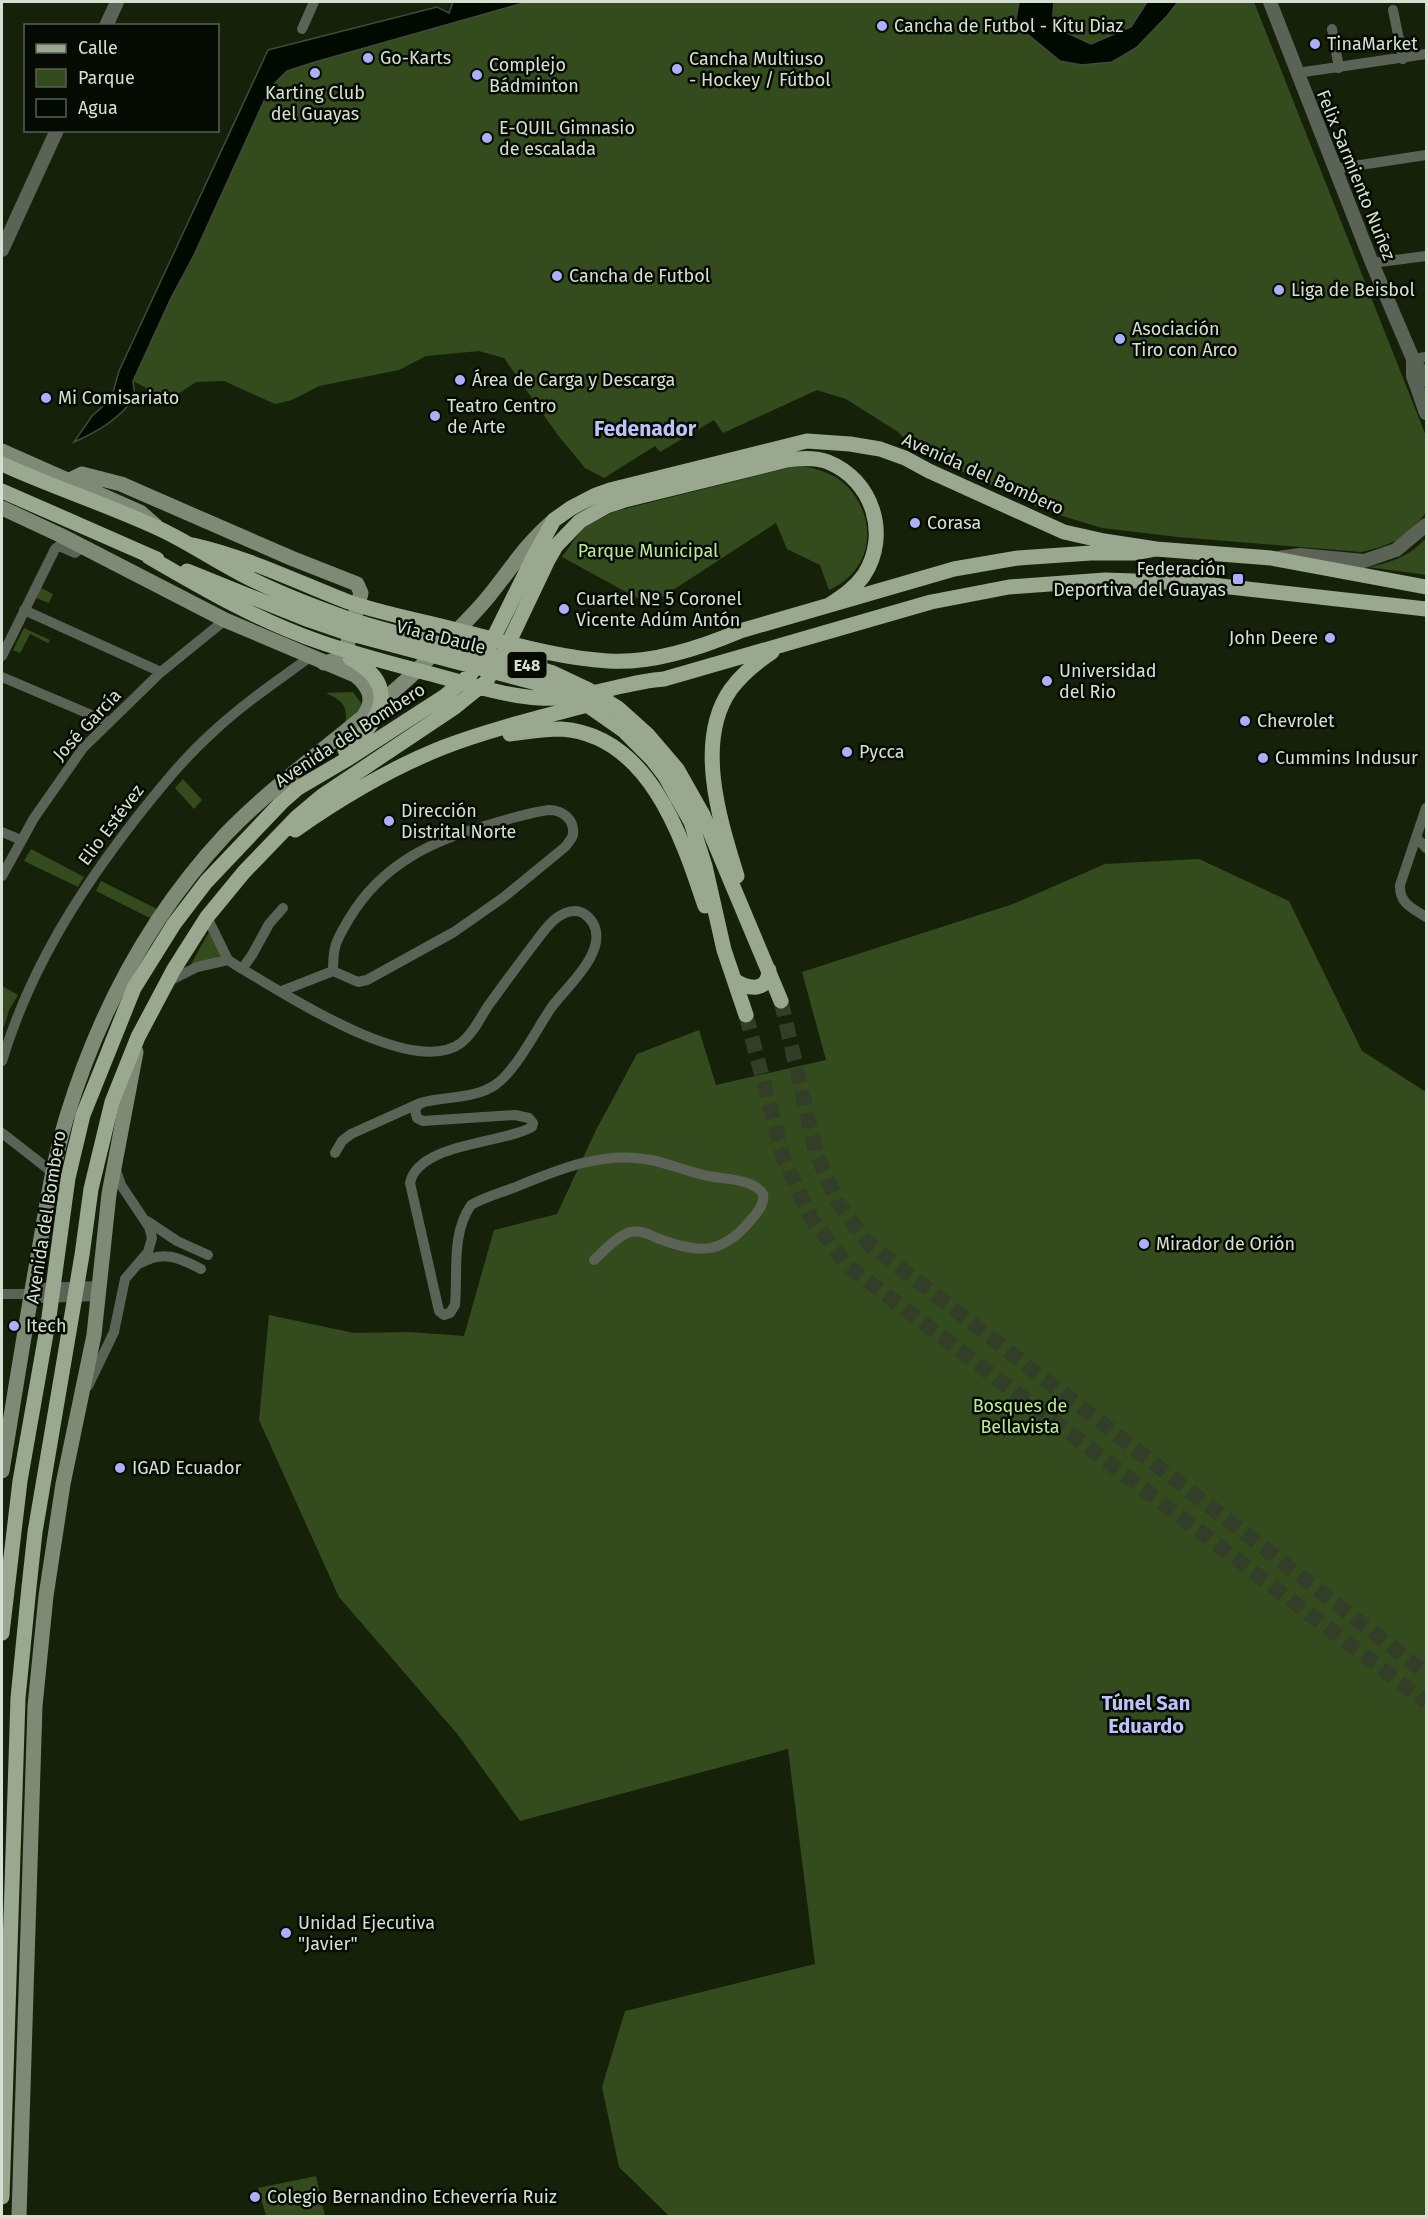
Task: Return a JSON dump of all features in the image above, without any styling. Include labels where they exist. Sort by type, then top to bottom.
[{"type":"main road","name":"Avenida del Bombero","points":[[2,1471],[52,1172],[66,1118],[90,1048],[121,980],[160,917],[226,835],[269,794],[364,725],[489,596],[532,540],[554,520],[571,508],[610,490],[807,441],[880,449],[905,458],[1018,512],[1064,531],[1094,539],[1156,549]]},
{"type":"main road","name":"Vía a Daule","points":[[2,451],[140,512],[159,528]]},
{"type":"main road","points":[[2,2197],[18,1698],[35,1532],[91,1189],[101,1143],[112,1102],[138,1037],[166,983],[207,916],[297,817],[322,796],[455,707],[486,682],[496,667],[556,546],[580,521],[607,506],[625,500],[787,460],[802,458],[827,462],[848,475],[866,495],[875,517],[878,539],[864,576],[849,592],[829,604]]},
{"type":"main road","name":"Vía a Daule","points":[[2,464],[45,484],[159,528],[254,581],[346,625]]},
{"type":"main road","points":[[68,481],[82,474],[122,484],[291,558],[357,584],[361,593],[347,646],[339,659],[317,660]]},
{"type":"main road","name":"Vía a Daule","points":[[2,491],[149,557],[309,620],[346,625],[528,679],[566,693],[597,711],[623,730],[652,759],[671,772],[703,815],[781,1001]]},
{"type":"main road","points":[[2,508],[82,546],[225,620],[355,675],[366,685],[371,698],[360,738],[298,788]]},
{"type":"main road","name":"Avenida del Bombero","points":[[2,1633],[20,1481],[49,1317],[68,1178],[83,1115],[134,988],[174,924],[206,882],[267,816],[298,788],[445,696],[470,675],[487,651],[554,520]]},
{"type":"main road","name":"Vía a Daule","points":[[192,545],[220,551],[349,602],[533,649],[608,662],[644,660],[667,655],[829,604],[926,576],[981,564],[1018,558],[1091,552],[1135,553],[1156,549]]},
{"type":"main road","points":[[1156,549],[1271,558],[1426,587]]},
{"type":"main road","name":"Vía a Daule","points":[[149,557],[232,603],[318,642],[339,650],[496,691],[539,698],[585,695],[664,679]]},
{"type":"main road","points":[[1372,576],[1426,582]]},
{"type":"main road","points":[[259,857],[310,820],[385,773],[437,750],[471,738],[636,692],[664,679],[931,602],[972,593],[1009,586],[1106,580],[1212,585],[1426,609]]},
{"type":"main road","points":[[758,942],[716,802],[714,745],[720,713],[731,688],[750,668],[780,646]]},
{"type":"main road","points":[[339,650],[365,667],[381,688],[379,712],[364,725]]},
{"type":"main road","points":[[471,738],[561,729],[592,736],[620,753],[649,782],[672,818],[685,846],[708,916],[724,950]]},
{"type":"main road","name":"Vía a Daule","points":[[671,772],[697,839],[724,950],[746,1015]]},
{"type":"main road","points":[[734,980],[748,987],[758,987],[766,981],[769,970]]},
{"type":"main road","points":[[19,2217],[35,1706],[53,1538],[94,1335],[114,1164],[138,1037]]},
{"type":"street","points":[[107,24],[117,2]]},
{"type":"street","points":[[302,29],[314,2]]},
{"type":"street","name":"Felix Sarmiento Nuñez","points":[[1270,2],[1372,263],[1420,358],[1426,380]]},
{"type":"street","points":[[1393,10],[1403,59]]},
{"type":"street","points":[[1332,29],[1339,68]]},
{"type":"street","points":[[1297,73],[1426,54]]},
{"type":"street","points":[[2,250],[56,132]]},
{"type":"street","points":[[1335,169],[1426,155]]},
{"type":"street","points":[[1372,263],[1426,256]]},
{"type":"street","name":"Felix Sarmiento Nuñez","points":[[1420,358],[1413,376],[1426,413]]},
{"type":"street","points":[[1271,558],[1300,555],[1364,561],[1396,550],[1426,525]]},
{"type":"street","points":[[2,656],[56,549],[59,546],[75,553],[82,546]]},
{"type":"street","points":[[24,610],[161,672]]},
{"type":"street","name":"José García","points":[[2,876],[21,840],[83,748],[161,672],[225,620]]},
{"type":"street","name":"Elio Estévez","points":[[2,1061],[9,1037],[43,957],[64,920],[104,859],[161,786],[213,731],[252,700],[317,660]]},
{"type":"street","points":[[2,677],[108,722]]},
{"type":"street","points":[[1426,809],[1400,885],[1400,894],[1408,906],[1426,917]]},
{"type":"street","points":[[282,991],[333,971],[358,982],[362,981],[454,932],[504,897],[565,847],[573,834],[565,814],[559,810],[538,811],[462,832],[436,842],[404,860],[368,892],[354,910],[335,943],[333,971]]},
{"type":"street","points":[[2,832],[21,840]]},
{"type":"street","points":[[1416,837],[1426,848]]},
{"type":"street","points":[[242,969],[269,924],[283,908]]},
{"type":"street","points":[[207,916],[228,960],[242,969],[341,1026],[409,1050],[429,1052],[450,1049],[468,1036],[550,924],[568,912],[580,912],[593,922],[596,933],[589,960],[581,974],[552,1006],[508,1073],[495,1085],[484,1091],[420,1103],[351,1134],[342,1141],[335,1152]]},
{"type":"street","points":[[166,983],[197,968],[228,960]]},
{"type":"street","points":[[420,1103],[415,1108],[416,1115],[423,1121],[515,1115],[527,1117],[533,1124],[530,1129],[431,1158],[418,1167],[410,1179],[410,1188],[436,1299],[439,1311],[443,1315],[450,1313],[455,1305],[458,1235],[469,1208],[474,1203],[554,1172],[588,1161],[649,1160],[699,1174],[749,1184],[758,1188],[763,1194],[761,1207],[729,1242],[716,1246],[682,1247],[644,1233],[629,1232],[594,1260]]},
{"type":"street","points":[[2,1133],[52,1172]]},
{"type":"street","points":[[81,1400],[114,1332],[125,1279],[148,1252],[152,1238],[149,1227],[121,1185],[114,1164]]},
{"type":"street","points":[[144,1219],[160,1231],[208,1255]]},
{"type":"street","points":[[136,1266],[156,1256],[171,1255],[201,1269]]},
{"type":"street","points":[[2,1294],[31,1294],[39,1288],[99,1291]]},
{"type":"green space","points":[[527,2],[1019,2],[1015,24],[1060,61],[1136,48],[1178,2],[1254,2],[1426,436],[1426,512],[1406,534],[1398,539],[1361,552],[1178,537],[1102,528],[1046,511],[916,450],[898,432],[846,399],[817,390],[723,433],[714,420],[660,452],[655,446],[604,478],[585,468],[557,434],[504,358],[479,351],[426,356],[399,370],[319,386],[292,400],[275,404],[224,381],[196,382],[169,400],[133,381],[171,298],[194,255],[270,88],[287,71]]},
{"type":"green space","points":[[1054,2],[1147,2],[1131,27],[1091,45],[1052,26]]},
{"type":"green space","name":"Parque Municipal","points":[[800,465],[837,478],[857,499],[864,514],[867,529],[862,558],[855,571],[829,590],[820,565],[787,549],[776,523],[650,605],[562,557],[584,526],[616,511]]},
{"type":"green space","points":[[1426,538],[1426,575],[1368,567],[1400,558]]},
{"type":"green space","points":[[41,588],[53,594],[49,603],[36,598]]},
{"type":"green space","points":[[24,628],[50,640],[48,643],[30,634],[20,653],[13,650]]},
{"type":"green space","points":[[353,692],[361,703],[363,714],[344,730],[346,711],[338,699],[326,693]]},
{"type":"green space","points":[[183,779],[202,800],[194,809],[175,788]]},
{"type":"green space","points":[[31,849],[84,877],[78,887],[24,861]]},
{"type":"green space","name":"Bosques de Bellavista","points":[[1199,859],[1289,901],[1362,1051],[1426,1092],[1426,2216],[669,2216],[619,2167],[602,2087],[625,2011],[815,1964],[788,1749],[520,1821],[459,1736],[339,1597],[259,1420],[269,1315],[354,1333],[409,1332],[464,1336],[494,1230],[557,1214],[596,1130],[637,1054],[699,1030],[716,1085],[826,1060],[802,972],[1013,904],[1105,864]]},
{"type":"green space","points":[[101,881],[157,909],[152,919],[96,891]]},
{"type":"green space","points":[[214,923],[226,963],[185,975]]},
{"type":"green space","points":[[2,986],[18,995],[9,1010],[4,1027],[2,1025]]},
{"type":"green space","points":[[316,2176],[325,2216],[266,2216],[258,2188]]},
{"type":"water","points":[[453,2],[527,2],[287,71],[270,88],[194,255],[171,298],[133,381],[135,397],[108,424],[74,442],[92,416],[111,399],[119,371],[268,50],[437,7],[449,13]]},
{"type":"water","points":[[1019,2],[1054,2],[1052,26],[1091,44],[1131,27],[1147,2],[1178,2],[1136,48],[1112,62],[1082,65],[1060,61],[1015,24]]},
{"type":"tunnel","points":[[781,1001],[816,1153],[838,1203],[868,1243],[1426,1673]]},
{"type":"tunnel","points":[[746,1015],[784,1160],[811,1218],[848,1266],[1426,1702]]},
{"type":"place","name":"Cancha de Futbol - Kitu Diaz","points":[[882,26]]},
{"type":"place","name":"TinaMarket","points":[[1315,44]]},
{"type":"place","name":"Go-Karts","points":[[368,58]]},
{"type":"place","name":"Cancha Multiuso - Hockey / Fútbol","points":[[677,69]]},
{"type":"place","name":"Karting Club del Guayas","points":[[315,73]]},
{"type":"place","name":"Complejo Bádminton","points":[[477,75]]},
{"type":"place","name":"E-QUIL Gimnasio de escalada","points":[[487,138]]},
{"type":"place","name":"Cancha de Futbol","points":[[557,276]]},
{"type":"place","name":"Liga de Beisbol","points":[[1279,290]]},
{"type":"place","name":"Asociación Tiro con Arco","points":[[1120,339]]},
{"type":"place","name":"Área de Carga y Descarga","points":[[460,380]]},
{"type":"place","name":"Mi Comisariato","points":[[46,398]]},
{"type":"place","name":"Teatro Centro de Arte","points":[[435,416]]},
{"type":"place","name":"Corasa","points":[[915,523]]},
{"type":"place","name":"Federación Deportiva del Guayas","points":[[1238,579]]},
{"type":"place","name":"Cuartel Nº 5 Coronel Vicente Adúm Antón","points":[[564,609]]},
{"type":"place","name":"John Deere","points":[[1330,638]]},
{"type":"place","name":"Universidad del Rio","points":[[1047,681]]},
{"type":"place","name":"Chevrolet","points":[[1245,721]]},
{"type":"place","name":"Pycca","points":[[847,752]]},
{"type":"place","name":"Cummins Indusur","points":[[1263,758]]},
{"type":"place","name":"Dirección Distrital Norte","points":[[389,821]]},
{"type":"place","name":"Mirador de Orión","points":[[1144,1244]]},
{"type":"place","name":"Itech","points":[[14,1326]]},
{"type":"place","name":"IGAD Ecuador","points":[[120,1468]]},
{"type":"place","name":"Unidad Ejecutiva \"Javier\"","points":[[286,1933]]},
{"type":"place","name":"Colegio Bernandino Echeverría Ruiz","points":[[255,2197]]},
{"type":"district","name":"Fedenador","points":[[645,429]]},
{"type":"district","name":"Túnel San Eduardo","points":[[1146,1714]]}]
